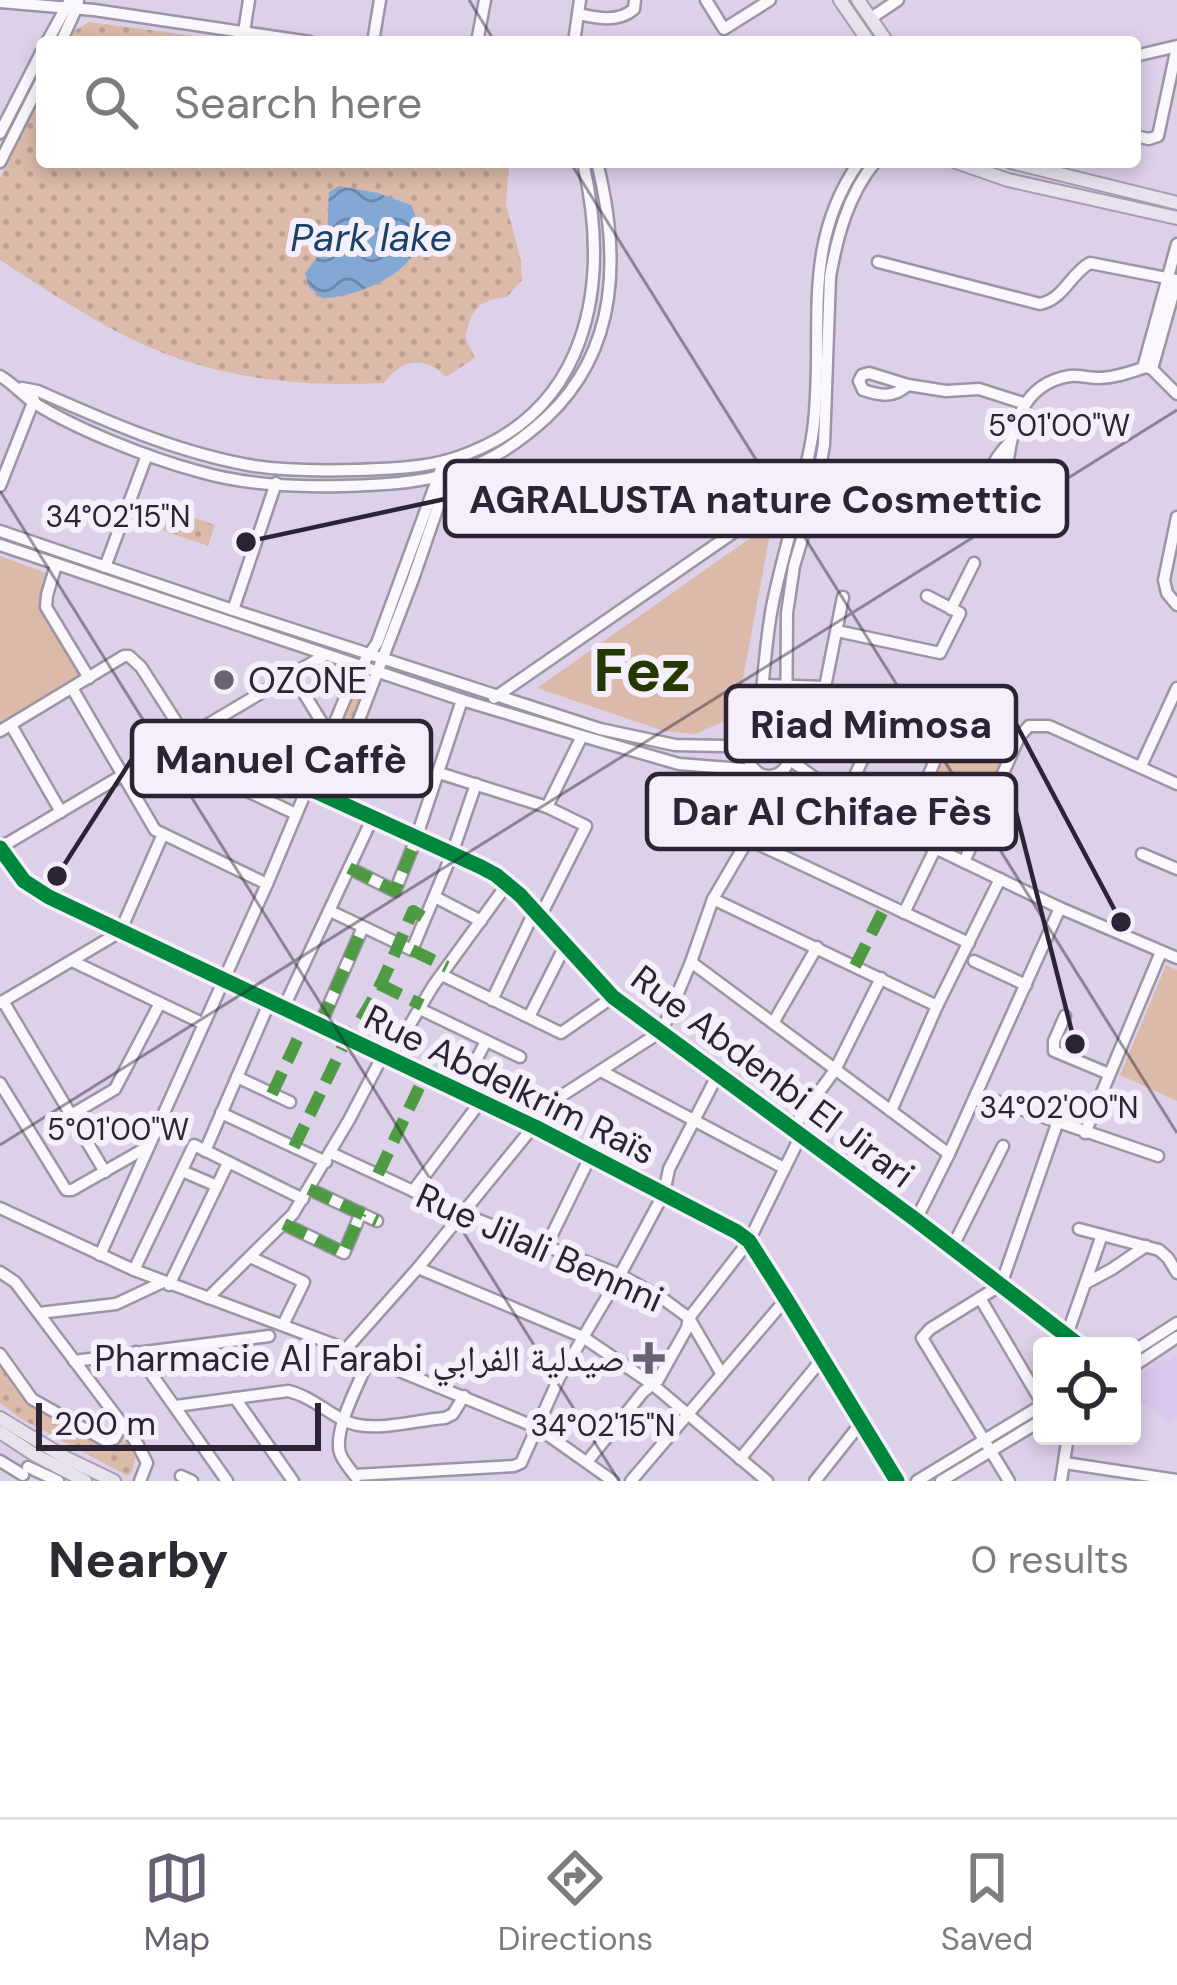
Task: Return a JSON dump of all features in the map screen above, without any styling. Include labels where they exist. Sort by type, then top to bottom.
[{"type":"main road","points":[[840,0],[865,36]]},
{"type":"main road","points":[[858,0],[883,36]]},
{"type":"main road","points":[[973,168],[1177,218]]},
{"type":"main road","points":[[1035,168],[1177,203]]},
{"type":"main road","points":[[0,1418],[115,1481]]},
{"type":"main road","points":[[0,1432],[26,1469],[86,1481]]},
{"type":"street","points":[[244,32],[249,0]]},
{"type":"street","points":[[374,36],[380,0]]},
{"type":"street","points":[[478,36],[484,0]]},
{"type":"street","points":[[575,36],[580,0]]},
{"type":"street","points":[[706,0],[724,29],[770,0]]},
{"type":"street","points":[[871,18],[898,0]]},
{"type":"street","points":[[578,14],[616,18],[632,12],[635,1]]},
{"type":"street","points":[[0,2],[73,3],[270,36]]},
{"type":"street","points":[[51,36],[73,3]]},
{"type":"street","points":[[63,36],[73,3]]},
{"type":"street","points":[[1141,55],[1177,46],[1158,136],[1141,137]]},
{"type":"street","points":[[0,133],[36,63]]},
{"type":"street","points":[[0,162],[36,91]]},
{"type":"street","points":[[35,397],[191,452],[281,470],[375,470],[449,460],[494,440],[531,414],[572,360],[593,291],[595,246],[584,168]]},
{"type":"street","points":[[0,376],[147,455],[197,471],[275,485],[373,485],[444,475],[480,464],[525,437],[552,412],[594,350],[609,299],[611,250],[608,204],[599,168]]},
{"type":"street","points":[[755,770],[750,757],[756,742],[772,608],[817,400],[815,325],[820,265],[848,168]]},
{"type":"street","points":[[846,179],[854,168]]},
{"type":"street","points":[[346,1349],[555,1100],[662,1031],[712,899],[783,771],[788,753],[785,652],[790,588],[824,445],[830,278],[849,206],[871,168]]},
{"type":"street","points":[[591,205],[608,204]]},
{"type":"street","points":[[1147,368],[1174,280],[1177,244]]},
{"type":"street","points":[[878,262],[1040,304],[1057,298],[1090,263],[1174,280]]},
{"type":"street","points":[[1147,368],[1177,394]]},
{"type":"street","points":[[1011,441],[988,476],[984,497],[988,508],[1002,502],[1011,441],[1024,404],[1068,376],[1106,378],[1147,368]]},
{"type":"street","points":[[908,385],[946,392],[979,388],[1024,404]]},
{"type":"street","points":[[0,486],[35,397]]},
{"type":"street","points":[[105,567],[147,455]]},
{"type":"street","points":[[329,798],[376,662],[377,644],[449,460]]},
{"type":"street","points":[[232,610],[281,470]]},
{"type":"street","points":[[492,702],[802,485]]},
{"type":"street","points":[[1177,517],[1164,580],[1177,605]]},
{"type":"street","points":[[0,530],[582,736],[679,764],[777,775],[809,794],[858,811],[1169,955]]},
{"type":"street","points":[[0,545],[325,655],[361,666],[376,662],[462,700],[492,702],[675,745],[722,746],[771,736],[858,811]]},
{"type":"street","points":[[951,609],[974,563]]},
{"type":"street","points":[[56,565],[46,607],[88,678]]},
{"type":"street","points":[[837,631],[940,653],[960,613],[927,596]]},
{"type":"street","points":[[764,685],[825,687],[844,597]]},
{"type":"street","points":[[0,847],[325,655]]},
{"type":"street","points":[[61,812],[5,728],[124,656],[133,658],[208,773],[296,814]]},
{"type":"street","points":[[100,1255],[361,666]]},
{"type":"street","points":[[292,674],[329,734]]},
{"type":"street","points":[[72,688],[155,830],[267,884]]},
{"type":"street","points":[[1141,766],[1177,688]]},
{"type":"street","points":[[349,868],[395,891],[462,700]]},
{"type":"street","points":[[844,800],[878,725],[938,753],[904,834]]},
{"type":"street","points":[[964,862],[1019,737],[1029,726],[1048,726],[1177,784]]},
{"type":"street","points":[[547,807],[582,736]]},
{"type":"street","points":[[439,772],[547,807],[586,826],[492,1000]]},
{"type":"street","points":[[330,911],[412,950],[476,784]]},
{"type":"street","name":"Rue Abdenbi El Jirari","points":[[308,788],[508,884],[613,997],[1069,1337]]},
{"type":"street","points":[[284,1007],[372,819]]},
{"type":"street","points":[[105,1172],[2,1002],[120,932],[163,834]]},
{"type":"street","points":[[747,838],[969,943]]},
{"type":"street","name":"Rue Abdelkrim Raïs","points":[[0,847],[34,888],[536,1127],[737,1232],[748,1240],[786,1299],[897,1481]]},
{"type":"street","points":[[904,913],[935,849]]},
{"type":"street","points":[[1142,854],[1177,869]]},
{"type":"street","points":[[891,1112],[1000,879]]},
{"type":"street","points":[[208,1298],[284,1224],[306,1194],[386,1057],[508,884]]},
{"type":"street","points":[[435,897],[481,921]]},
{"type":"street","points":[[712,899],[937,1006]]},
{"type":"street","points":[[916,1220],[1060,908]]},
{"type":"street","points":[[320,1025],[363,927]]},
{"type":"street","points":[[1085,1133],[1108,1074],[1177,940]]},
{"type":"street","points":[[529,1017],[566,944]]},
{"type":"street","points":[[772,1023],[817,947]]},
{"type":"street","points":[[72,961],[202,1023]]},
{"type":"street","points":[[974,961],[1026,985]]},
{"type":"street","points":[[691,962],[950,1154]]},
{"type":"street","points":[[442,975],[561,1033],[613,997]]},
{"type":"street","points":[[587,1462],[670,1360],[689,1318],[748,1240],[784,1168],[796,1132],[835,1070],[880,978]]},
{"type":"street","points":[[134,1270],[182,1171],[220,1113],[270,1001]]},
{"type":"street","points":[[71,1115],[115,1089],[160,1003]]},
{"type":"street","points":[[419,1009],[520,1057]]},
{"type":"street","points":[[1065,1016],[1054,1051],[1108,1074]]},
{"type":"street","points":[[460,1092],[486,1041]]},
{"type":"street","points":[[601,1071],[784,1168]]},
{"type":"street","points":[[369,1359],[339,1444],[357,1478],[518,1465],[583,1336],[664,1193],[669,1169],[718,1073]]},
{"type":"street","points":[[237,1077],[290,1102]]},
{"type":"street","points":[[0,1083],[63,1189],[72,1190],[147,1148]]},
{"type":"street","points":[[976,1094],[1158,1156]]},
{"type":"street","points":[[412,1191],[481,1102]]},
{"type":"street","name":"Rue Jilali Bennni","points":[[220,1113],[620,1275],[683,1311],[722,1372]]},
{"type":"street","points":[[1009,1481],[922,1341],[930,1328],[1001,1285],[1058,1124]]},
{"type":"street","points":[[952,1248],[1004,1146]]},
{"type":"street","points":[[200,1148],[377,1221]]},
{"type":"street","points":[[546,1247],[591,1155]]},
{"type":"street","points":[[39,1313],[116,1304],[166,1284],[228,1162]]},
{"type":"street","points":[[182,1171],[217,1186]]},
{"type":"street","points":[[0,1208],[166,1284],[464,1396],[538,1429],[613,1481]]},
{"type":"street","points":[[284,1224],[344,1253],[361,1213]]},
{"type":"street","points":[[1079,1229],[1165,1253],[1177,1273]]},
{"type":"street","points":[[1067,1335],[1102,1235]]},
{"type":"street","points":[[1086,1283],[1146,1246]]},
{"type":"street","points":[[250,1257],[304,1282],[283,1325]]},
{"type":"street","points":[[418,1268],[583,1336],[652,1384],[767,1481]]},
{"type":"street","points":[[0,1272],[15,1282],[145,1456],[146,1471],[140,1481]]},
{"type":"street","points":[[980,1298],[1033,1389]]},
{"type":"street","points":[[631,1481],[786,1299]]},
{"type":"street","points":[[1141,1346],[1177,1323]]},
{"type":"street","points":[[74,1361],[269,1336]]},
{"type":"street","points":[[1141,1361],[1177,1337]]},
{"type":"street","points":[[136,1352],[227,1481]]},
{"type":"street","points":[[0,1354],[32,1399],[46,1408],[108,1442],[122,1425]]},
{"type":"street","points":[[740,1459],[823,1358]]},
{"type":"street","points":[[176,1406],[274,1392],[299,1394],[355,1425],[370,1425],[445,1418],[464,1396]]},
{"type":"street","points":[[235,1398],[293,1481]]},
{"type":"street","points":[[941,1481],[1033,1411]]},
{"type":"street","points":[[814,1481],[861,1423]]},
{"type":"street","points":[[917,1481],[1033,1424]]},
{"type":"street","points":[[1061,1481],[1068,1445]]},
{"type":"street","points":[[0,1461],[58,1481]]},
{"type":"street","points":[[1065,1463],[1177,1480]]},
{"type":"shaded area","points":[[89,22],[195,36],[69,36]]},
{"type":"shaded area","points":[[36,103],[36,168],[509,168],[506,204],[522,280],[507,297],[480,305],[471,316],[465,337],[475,358],[446,377],[422,363],[398,369],[384,383],[286,381],[237,374],[139,343],[0,260],[0,178]]},
{"type":"shaded area","points":[[168,508],[215,525],[208,546],[160,529]]},
{"type":"shaded area","points":[[772,523],[736,716],[695,734],[664,731],[537,688]]},
{"type":"shaded area","points":[[0,556],[49,574],[39,600],[85,677],[0,728]]},
{"type":"shaded area","points":[[360,675],[368,678],[325,787],[318,784]]},
{"type":"shaded area","points":[[952,740],[1004,764],[973,837],[959,842],[916,826]]},
{"type":"shaded area","points":[[1166,965],[1177,970],[1177,1101],[1120,1075]]},
{"type":"shaded area","points":[[1177,1357],[1177,1419],[1170,1424],[1141,1402],[1141,1374],[1161,1359]]},
{"type":"shaded area","points":[[0,1362],[28,1400],[112,1447],[121,1439],[130,1446],[136,1455],[128,1476],[0,1403]]},
{"type":"water","name":"Park lake","points":[[339,186],[411,205],[419,238],[413,255],[392,275],[349,294],[322,298],[309,287],[305,273],[324,244],[329,192]]},
{"type":"marked path","points":[[349,868],[395,891],[416,839]]},
{"type":"marked path","points":[[855,966],[886,905]]},
{"type":"marked path","points":[[294,1147],[347,1038],[376,993],[413,911],[425,918]]},
{"type":"marked path","points":[[320,1025],[363,927]]},
{"type":"marked path","points":[[412,950],[447,967]]},
{"type":"marked path","points":[[379,984],[422,1005]]},
{"type":"marked path","points":[[272,1094],[307,1019]]},
{"type":"marked path","points":[[378,1174],[425,1075]]},
{"type":"marked path","points":[[309,1189],[377,1221]]},
{"type":"marked path","points":[[284,1224],[344,1253],[361,1213]]},
{"type":"cycle path","points":[[308,788],[496,875],[613,997],[1068,1337]]},
{"type":"cycle path","points":[[0,848],[24,881],[49,897],[535,1127],[737,1232],[749,1241],[897,1481]]},
{"type":"place","name":"AGRALUSTA nature Cosmettic","points":[[246,542]]},
{"type":"place","name":"OZONE","points":[[224,680]]},
{"type":"place","name":"Manuel Caffè","points":[[57,876]]},
{"type":"place","name":"Riad Mimosa","points":[[1121,922]]},
{"type":"place","name":"Dar Al Chifae Fès","points":[[1075,1044]]},
{"type":"place","name":"Pharmacie Al Farabi صيدلية الفرابي","points":[[649,1358]]},
{"type":"district","name":"Fez","points":[[642,670]]}]
